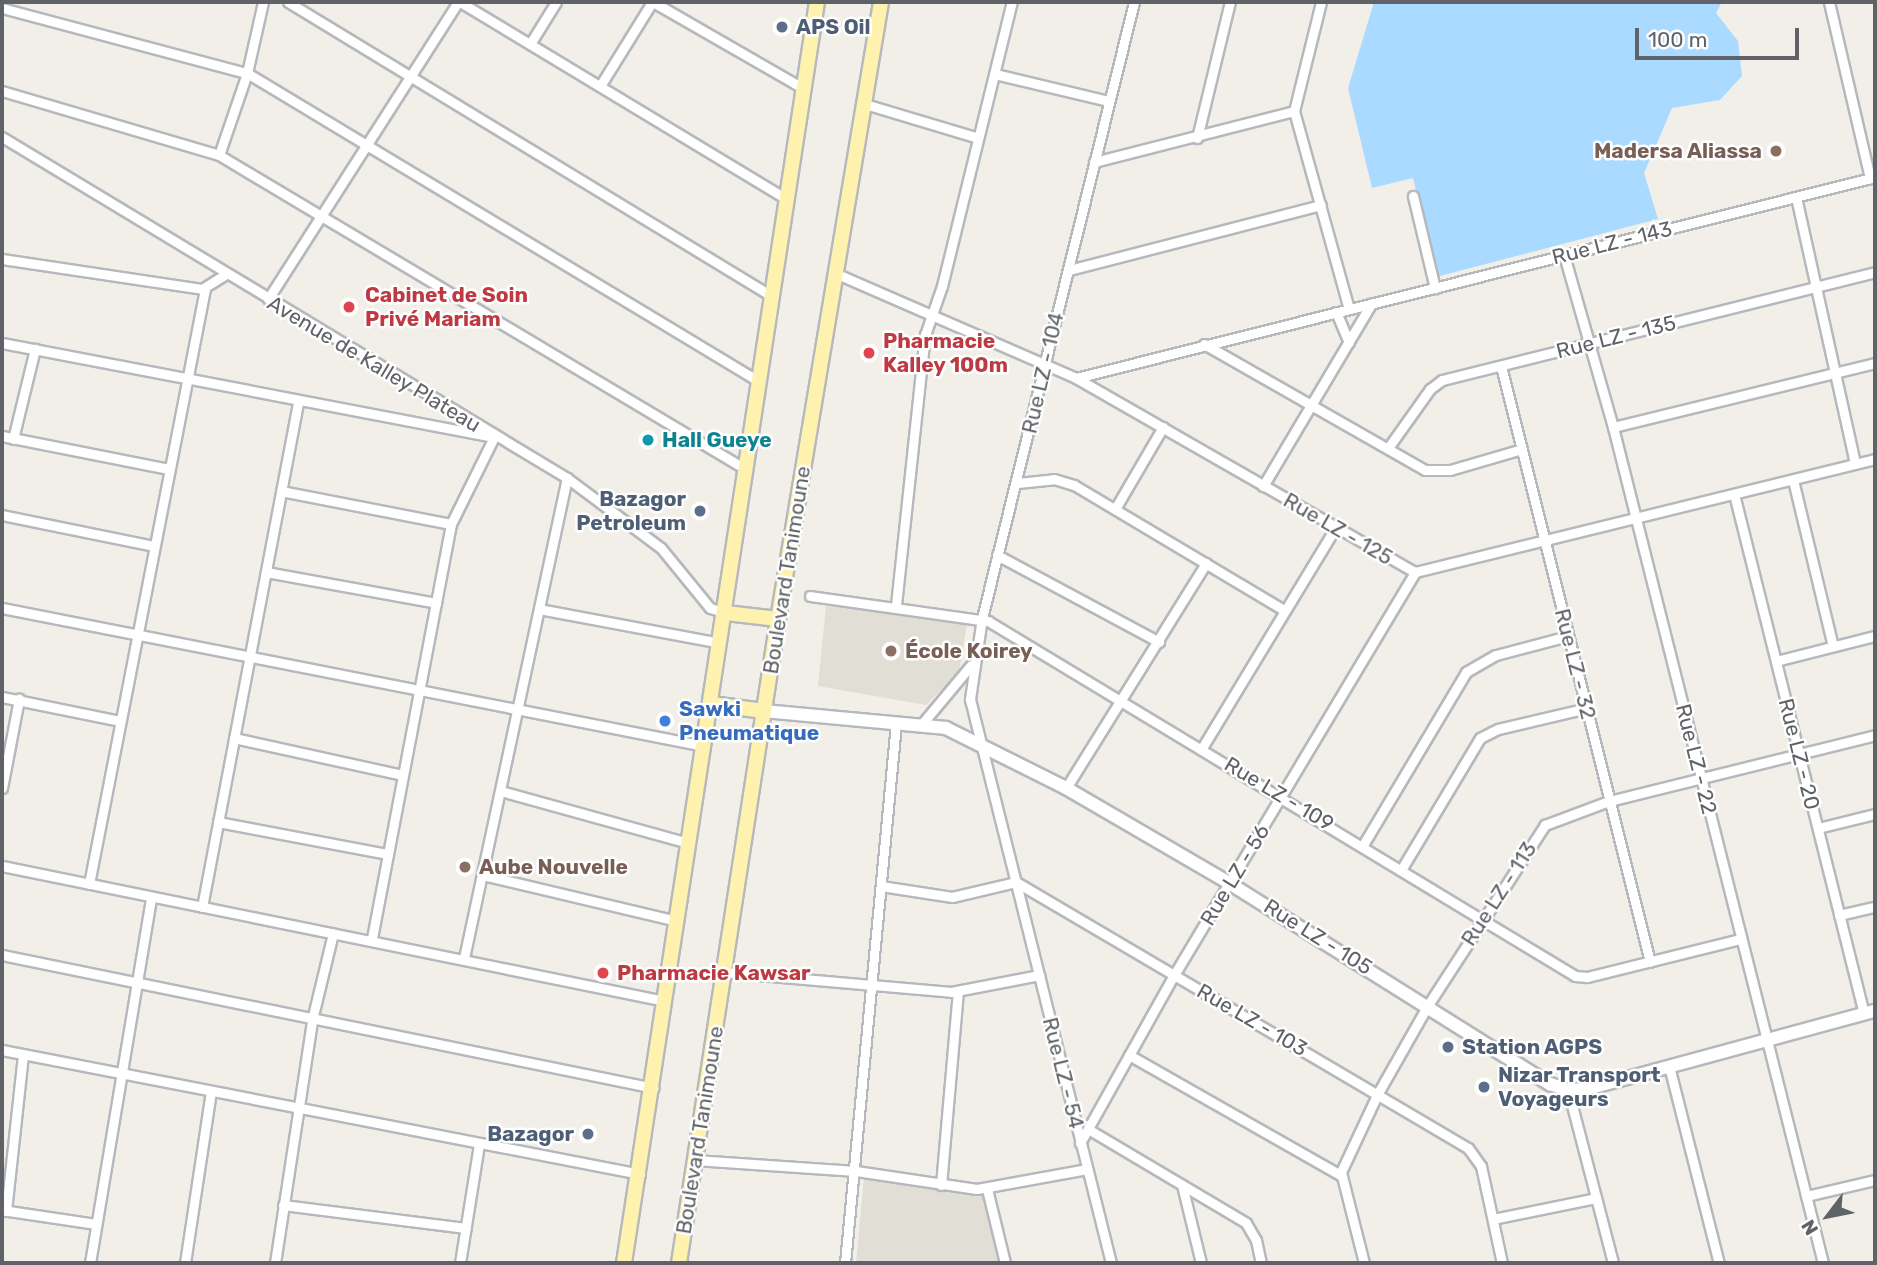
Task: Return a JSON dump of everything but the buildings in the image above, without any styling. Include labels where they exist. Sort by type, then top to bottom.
[{"type":"main road","points":[[624,1263],[654,1088],[689,843],[790,201],[817,2]]},
{"type":"main road","name":"Boulevard Tanimoune","points":[[679,1263],[778,620],[881,2]]},
{"type":"main road","points":[[726,613],[778,620]]},
{"type":"main road","points":[[712,704],[764,711]]},
{"type":"main road","name":"Rue LZ - 105","points":[[764,711],[946,728],[1066,788],[1229,883],[1428,1005],[1550,1084],[1568,1090]]},
{"type":"main road","points":[[1568,1090],[1870,1013]]},
{"type":"street","points":[[219,155],[247,73],[262,2]]},
{"type":"street","points":[[288,2],[409,79],[775,298]]},
{"type":"street","points":[[268,299],[459,2],[790,201]]},
{"type":"street","points":[[530,44],[556,2]]},
{"type":"street","points":[[600,86],[652,2],[804,89]]},
{"type":"street","points":[[896,605],[915,416],[931,316],[1012,2]]},
{"type":"street","name":"Rue LZ - 104","points":[[1016,882],[970,699],[974,661],[982,618],[1018,483],[1044,365],[1134,2]]},
{"type":"street","points":[[1197,138],[1230,2]]},
{"type":"street","points":[[1076,378],[1349,309],[1294,111],[1321,2]]},
{"type":"street","points":[[1829,2],[1873,177]]},
{"type":"street","points":[[2,8],[247,73],[760,382]]},
{"type":"street","points":[[995,74],[1108,102]]},
{"type":"street","points":[[2,91],[219,155],[747,470]]},
{"type":"street","points":[[865,104],[978,138]]},
{"type":"street","points":[[1094,162],[1197,138],[1294,111]]},
{"type":"street","name":"Avenue de Kalley Plateau","points":[[2,137],[494,437],[567,478],[662,548],[709,608],[726,613]]},
{"type":"street","name":"Rue LZ - 143","points":[[1349,309],[1873,177]]},
{"type":"street","points":[[1413,195],[1435,288]]},
{"type":"street","points":[[1796,197],[1832,373],[1855,464]]},
{"type":"street","points":[[1069,270],[1321,205]]},
{"type":"street","name":"Rue LZ - 22","points":[[1564,255],[1592,344],[1823,1263]]},
{"type":"street","points":[[2,259],[205,289]]},
{"type":"street","name":"Rue LZ - 135","points":[[1388,448],[1430,389],[1442,380],[1875,272]]},
{"type":"street","points":[[89,884],[205,289],[226,274]]},
{"type":"street","name":"Rue LZ - 125","points":[[837,274],[1076,378],[1334,530],[1415,572],[1545,543],[1875,459]]},
{"type":"street","points":[[1263,486],[1371,304]]},
{"type":"street","points":[[1336,312],[1349,342]]},
{"type":"street","points":[[2,344],[298,403],[494,437],[451,524],[372,940]]},
{"type":"street","points":[[1204,344],[1426,470],[1438,472],[1522,450]]},
{"type":"street","points":[[13,439],[35,349]]},
{"type":"street","points":[[1613,427],[1875,363]]},
{"type":"street","name":"Rue LZ - 32","points":[[1501,366],[1650,962]]},
{"type":"street","points":[[202,907],[298,403]]},
{"type":"street","points":[[1115,509],[1163,427]]},
{"type":"street","points":[[2,436],[170,469]]},
{"type":"street","points":[[464,958],[567,478]]},
{"type":"street","points":[[1018,483],[1063,480],[1284,610]]},
{"type":"street","points":[[1793,480],[1833,646]]},
{"type":"street","points":[[281,491],[451,524]]},
{"type":"street","name":"Rue LZ - 20","points":[[1734,494],[1839,915],[1870,1013]]},
{"type":"street","points":[[2,515],[154,546]]},
{"type":"street","points":[[1202,748],[1334,530]]},
{"type":"street","points":[[998,555],[1159,642]]},
{"type":"street","points":[[1066,788],[1123,701],[1206,563]]},
{"type":"street","points":[[266,572],[436,603]]},
{"type":"street","name":"Rue LZ - 56","points":[[1080,1143],[1174,975],[1283,797],[1415,572]]},
{"type":"street","name":"Rue LZ - 109","points":[[810,596],[982,618],[1363,845],[1480,921],[1581,978],[1741,939]]},
{"type":"street","points":[[2,608],[705,746]]},
{"type":"street","points":[[539,609],[720,643]]},
{"type":"street","points":[[1363,845],[1465,672],[1496,655],[1569,636]]},
{"type":"street","points":[[1776,661],[1875,636]]},
{"type":"street","points":[[921,725],[974,661]]},
{"type":"street","points":[[2,697],[120,721]]},
{"type":"street","points":[[2,788],[19,699]]},
{"type":"street","points":[[1401,870],[1480,738],[1498,729],[1587,708]]},
{"type":"street","points":[[845,1263],[856,1171],[869,986],[896,723]]},
{"type":"street","name":"Rue LZ - 113","points":[[1340,1175],[1378,1093],[1428,1005],[1480,921],[1545,825],[1609,802],[1700,777],[1875,735]]},
{"type":"street","points":[[234,738],[402,775]]},
{"type":"street","points":[[501,791],[689,843]]},
{"type":"street","points":[[1818,828],[1875,814]]},
{"type":"street","points":[[218,822],[388,854]]},
{"type":"street","points":[[2,866],[665,1001]]},
{"type":"street","points":[[483,875],[678,921]]},
{"type":"street","points":[[881,887],[952,897],[1016,882]]},
{"type":"street","name":"Rue LZ - 103","points":[[1016,882],[1468,1148],[1481,1166],[1493,1219]]},
{"type":"street","name":"Rue LZ - 54","points":[[1016,882],[1111,1263]]},
{"type":"street","points":[[90,1263],[134,981],[151,897]]},
{"type":"street","points":[[1839,915],[1875,906]]},
{"type":"street","points":[[275,1263],[312,1020],[333,933]]},
{"type":"street","points":[[2,955],[654,1088]]},
{"type":"street","points":[[724,972],[958,992],[1039,975]]},
{"type":"street","points":[[941,1185],[958,992]]},
{"type":"street","points":[[2,1051],[640,1174]]},
{"type":"street","points":[[23,1055],[4,1210],[96,1224]]},
{"type":"street","points":[[1129,1055],[1340,1175],[1363,1263]]},
{"type":"street","points":[[1669,1066],[1719,1263]]},
{"type":"street","points":[[1568,1090],[1613,1263]]},
{"type":"street","points":[[185,1263],[211,1091]]},
{"type":"street","points":[[1088,1129],[1246,1223],[1261,1263]]},
{"type":"street","points":[[460,1263],[479,1145]]},
{"type":"street","points":[[695,1160],[856,1171],[941,1185],[987,1189],[1087,1169]]},
{"type":"street","points":[[1806,1196],[1875,1180]]},
{"type":"street","points":[[1182,1185],[1201,1263]]},
{"type":"street","points":[[987,1189],[1005,1263]]},
{"type":"street","points":[[1502,1263],[1493,1219],[1596,1198]]},
{"type":"street","points":[[283,1205],[466,1228]]},
{"type":"shaded area","points":[[826,606],[968,618],[958,678],[945,694],[941,690],[926,705],[818,686]]},
{"type":"shaded area","points":[[864,1178],[985,1196],[1001,1263],[856,1263]]},
{"type":"water","points":[[1374,2],[1722,2],[1716,13],[1738,41],[1742,76],[1720,100],[1672,108],[1644,173],[1658,219],[1436,277],[1413,178],[1372,188],[1348,88]]},
{"type":"place","name":"APS Oil","points":[[782,27]]},
{"type":"place","name":"Madersa Aliassa","points":[[1776,151]]},
{"type":"place","name":"Cabinet de Soin Privé Mariam","points":[[349,307]]},
{"type":"place","name":"Pharmacie Kalley 100m","points":[[869,353]]},
{"type":"place","name":"Hall Gueye","points":[[648,440]]},
{"type":"place","name":"Bazagor Petroleum","points":[[700,511]]},
{"type":"place","name":"École Koirey","points":[[891,651]]},
{"type":"place","name":"Sawki Pneumatique","points":[[665,721]]},
{"type":"place","name":"Aube Nouvelle","points":[[465,867]]},
{"type":"place","name":"Pharmacie Kawsar","points":[[603,973]]},
{"type":"place","name":"Station AGPS","points":[[1448,1047]]},
{"type":"place","name":"Nizar Transport Voyageurs","points":[[1484,1087]]},
{"type":"place","name":"Bazagor","points":[[588,1134]]}]
